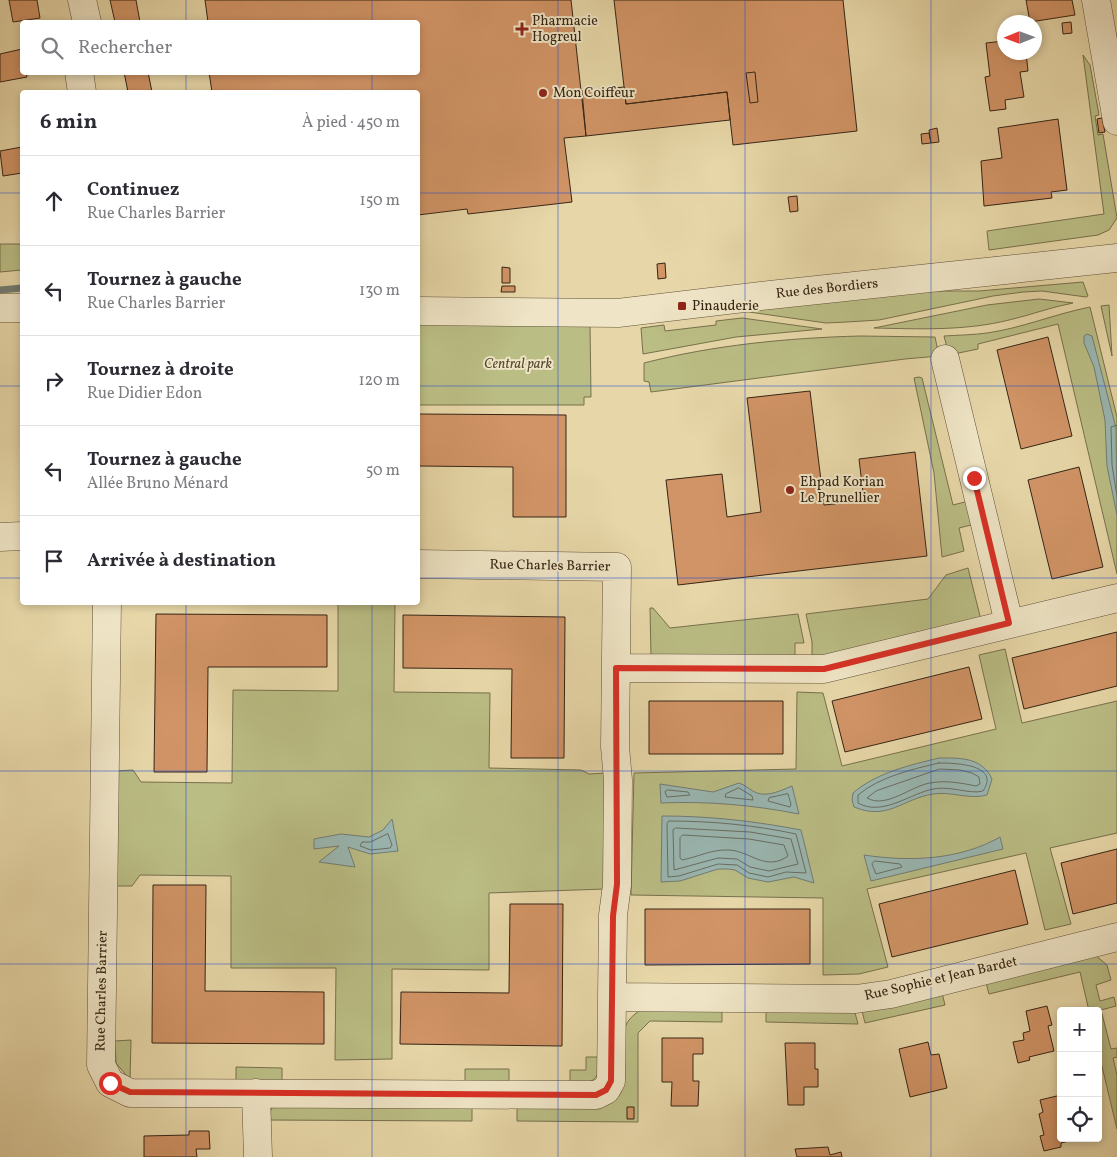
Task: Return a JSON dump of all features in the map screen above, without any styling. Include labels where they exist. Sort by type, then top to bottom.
[{"type":"street","points":[[82,0],[87,20]]},
{"type":"street","points":[[1096,0],[1110,42],[1117,121]]},
{"type":"street","points":[[79,75],[82,90]]},
{"type":"street","name":"Rue des Bordiers","points":[[420,311],[618,313],[1117,258]]},
{"type":"street","points":[[0,308],[20,308]]},
{"type":"street","points":[[945,359],[1009,623]]},
{"type":"street","points":[[0,537],[20,536]]},
{"type":"street","name":"Rue Charles Barrier","points":[[107,605],[101,1065],[110,1083],[130,1092],[596,1095],[606,1090],[611,1081],[613,916],[617,884],[616,668],[618,567],[420,564]]},
{"type":"street","points":[[616,668],[824,669],[1117,598]]},
{"type":"street","name":"Rue Sophie et Jean Bardet","points":[[612,997],[856,999],[891,994],[1117,937]]},
{"type":"street","points":[[256,1093],[258,1157]]},
{"type":"green space","points":[[1083,55],[1090,65],[1099,115],[1095,116],[1098,135],[1103,134],[1117,218],[1109,230],[1098,235],[989,250],[987,231],[1104,214]]},
{"type":"green space","points":[[0,244],[20,244],[20,270],[0,272]]},
{"type":"green space","points":[[1083,282],[1088,296],[1086,297],[1042,291],[1023,292],[993,296],[879,320],[826,323],[742,311],[905,291],[979,291]]},
{"type":"green space","points":[[1039,299],[1073,303],[992,324],[942,328],[874,328],[987,305]]},
{"type":"green space","points":[[1109,305],[1112,356],[1101,306]]},
{"type":"green space","points":[[1090,307],[1117,417],[1117,574],[1058,324],[978,344],[978,349],[949,355],[944,336],[1000,331]]},
{"type":"green space","points":[[742,318],[822,329],[736,337],[643,354],[641,328],[664,325],[665,331],[716,325],[716,321]]},
{"type":"green space","name":"Central park","points":[[420,322],[590,325],[591,397],[584,397],[584,405],[420,405]]},
{"type":"green space","points":[[860,336],[935,337],[939,356],[651,392],[649,382],[644,381],[644,363],[697,351],[805,339]]},
{"type":"green space","points":[[914,378],[922,378],[953,505],[969,501],[975,524],[959,528],[964,551],[942,557],[934,473]]},
{"type":"green space","points":[[968,568],[981,620],[812,658],[812,642],[806,614],[928,599],[946,575]]},
{"type":"green space","points":[[338,605],[395,605],[394,692],[490,693],[489,768],[581,770],[589,774],[606,773],[605,889],[489,893],[489,970],[392,969],[392,1059],[335,1060],[336,968],[231,968],[231,876],[140,875],[132,886],[116,886],[116,771],[133,770],[141,782],[232,783],[233,690],[338,691]]},
{"type":"green space","points":[[650,608],[653,608],[670,628],[798,614],[804,643],[795,643],[795,658],[651,657]]},
{"type":"green space","points":[[1005,649],[1022,723],[1117,701],[1117,833],[1050,848],[1071,924],[1045,930],[1026,853],[867,889],[888,967],[859,974],[823,975],[823,898],[631,895],[634,773],[796,769],[797,692],[823,693],[842,766],[996,729],[979,655]]},
{"type":"green space","points":[[1095,955],[1107,965],[1111,980],[1096,985],[1100,1001],[1114,997],[1116,1006],[1102,1010],[1102,1007],[1088,1007],[1080,972],[989,994],[985,979]]},
{"type":"green space","points":[[941,989],[945,1005],[865,1023],[861,1007]]},
{"type":"green space","points":[[722,1007],[722,1022],[650,1021],[638,1033],[638,1122],[517,1121],[517,1105],[591,1107],[609,1104],[617,1098],[622,1089],[624,1079],[623,1045],[626,1025],[642,1009]]},
{"type":"green space","points":[[766,1008],[854,1009],[858,1024],[766,1022]]},
{"type":"green space","points":[[1102,1014],[1111,1049],[1117,1048],[1117,1057],[1113,1058],[1117,1075],[1117,1129],[1102,1067]]},
{"type":"green space","points":[[131,1040],[130,1080],[116,1063],[115,1041]]},
{"type":"green space","points":[[586,1057],[603,1057],[597,1076],[585,1084],[570,1086],[570,1070],[586,1070]]},
{"type":"green space","points":[[236,1067],[282,1068],[282,1084],[236,1084]]},
{"type":"green space","points":[[465,1069],[509,1069],[509,1085],[465,1085]]},
{"type":"green space","points":[[472,1105],[472,1121],[266,1120],[273,1106]]},
{"type":"water","points":[[1087,334],[1092,336],[1116,428],[1117,515],[1107,466],[1105,420],[1094,367],[1084,343],[1084,336]]},
{"type":"water","points":[[939,758],[970,760],[982,766],[992,779],[987,795],[974,797],[940,793],[933,794],[895,808],[876,812],[854,807],[853,793],[872,780],[905,767]]},
{"type":"water","points":[[739,783],[762,794],[775,793],[792,786],[799,814],[730,804],[661,803],[660,784],[713,792]]},
{"type":"water","points":[[662,816],[732,820],[801,830],[814,883],[794,877],[768,882],[748,878],[735,870],[728,869],[718,869],[680,881],[661,882]]},
{"type":"water","points":[[392,819],[398,851],[370,854],[348,847],[355,867],[319,862],[339,846],[314,849],[314,839],[341,834],[369,837],[383,830]]},
{"type":"water","points":[[1000,837],[1003,849],[871,881],[864,855],[917,858],[952,855],[985,845]]},
{"type":"building","points":[[9,0],[37,0],[40,18],[13,22]]},
{"type":"building","points":[[110,0],[136,0],[140,20],[115,20]]},
{"type":"building","points":[[205,0],[571,0],[586,136],[564,138],[572,202],[468,214],[467,209],[420,215],[420,90],[212,90],[209,75],[420,75],[420,20],[208,20]]},
{"type":"building","points":[[614,0],[843,0],[857,131],[733,145],[727,92],[626,104]]},
{"type":"building","points":[[1026,0],[1072,0],[1075,15],[1042,20],[1042,15],[1029,15]]},
{"type":"building","points":[[1071,22],[1072,33],[1063,34],[1062,23]]},
{"type":"building","points":[[997,42],[997,60],[1027,60],[1028,71],[1020,72],[1024,97],[1005,100],[1006,109],[990,111],[985,77],[990,76],[986,43]]},
{"type":"building","points":[[20,49],[20,75],[27,75],[27,77],[0,82],[0,54]]},
{"type":"building","points":[[755,72],[758,102],[750,103],[746,73]]},
{"type":"building","points":[[125,75],[149,75],[152,90],[128,90]]},
{"type":"building","points":[[624,87],[626,104],[727,92],[730,120],[586,136],[582,91]]},
{"type":"building","points":[[1102,118],[1105,132],[1099,133],[1097,119]]},
{"type":"building","points":[[1058,119],[1067,190],[1051,192],[1052,198],[984,206],[981,161],[1002,158],[998,128]]},
{"type":"building","points":[[937,128],[939,142],[931,143],[929,130]]},
{"type":"building","points":[[929,133],[931,143],[922,144],[921,134]]},
{"type":"building","points":[[20,147],[20,173],[3,176],[0,151]]},
{"type":"building","points":[[797,196],[798,211],[790,212],[788,197]]},
{"type":"building","points":[[665,263],[666,278],[658,279],[657,264]]},
{"type":"building","points":[[502,267],[510,268],[510,283],[502,283]]},
{"type":"building","points":[[502,286],[515,286],[515,292],[501,292]]},
{"type":"building","points":[[1048,337],[1072,436],[1021,449],[997,350]]},
{"type":"building","name":"Ehpad Korian Le Prunellier","points":[[810,391],[824,505],[864,501],[859,459],[915,452],[927,556],[678,585],[666,480],[722,474],[727,517],[761,512],[747,398]]},
{"type":"building","points":[[420,414],[566,415],[566,517],[513,517],[513,467],[420,466]]},
{"type":"building","points":[[1079,467],[1103,567],[1052,579],[1028,480]]},
{"type":"building","points":[[156,614],[327,615],[327,667],[208,667],[207,772],[154,772]]},
{"type":"building","points":[[403,615],[565,617],[564,758],[511,758],[512,669],[403,668]]},
{"type":"building","points":[[1117,632],[1117,686],[1024,709],[1012,658]]},
{"type":"building","points":[[969,667],[982,719],[845,752],[832,701]]},
{"type":"building","points":[[649,701],[783,701],[783,754],[649,754]]},
{"type":"building","points":[[1117,849],[1117,903],[1073,914],[1061,863]]},
{"type":"building","points":[[1015,870],[1028,924],[892,957],[879,904]]},
{"type":"building","points":[[153,885],[206,885],[205,991],[324,992],[324,1044],[152,1043]]},
{"type":"building","points":[[510,904],[563,904],[562,1046],[400,1044],[401,992],[509,993]]},
{"type":"building","points":[[645,909],[810,909],[810,964],[645,965]]},
{"type":"building","points":[[1047,1006],[1052,1025],[1048,1026],[1054,1051],[1029,1057],[1030,1060],[1018,1063],[1013,1042],[1024,1040],[1023,1033],[1030,1031],[1026,1011]]},
{"type":"building","points":[[662,1038],[703,1038],[703,1054],[693,1054],[693,1081],[699,1081],[698,1106],[671,1106],[672,1082],[662,1082]]},
{"type":"building","points":[[928,1042],[931,1055],[939,1054],[947,1088],[910,1097],[899,1049]]},
{"type":"building","points":[[785,1043],[815,1043],[815,1069],[818,1069],[818,1087],[804,1087],[804,1105],[788,1105]]},
{"type":"building","points":[[1057,1096],[1057,1142],[1065,1142],[1061,1143],[1061,1147],[1044,1151],[1040,1136],[1044,1135],[1039,1114],[1043,1112],[1040,1100]]},
{"type":"building","points":[[627,1107],[634,1107],[634,1119],[627,1119]]},
{"type":"building","points":[[189,1131],[209,1131],[210,1149],[196,1149],[197,1157],[144,1157],[144,1136],[189,1135]]},
{"type":"building","points":[[828,1147],[830,1155],[841,1152],[842,1157],[797,1157],[795,1149]]},
{"type":"waterway","points":[[0,290],[20,288]]},
{"type":"place","name":"Pharmacie Hogreul","points":[[522,29]]},
{"type":"place","name":"Mon Coiffeur","points":[[543,93]]},
{"type":"place","name":"Pinauderie","points":[[682,306]]},
{"type":"place","name":"Ehpad Korian Le Prunellier","points":[[790,490]]},
{"type":"route","points":[[110,1083],[130,1092],[596,1095],[606,1090],[611,1081],[613,916],[617,884],[616,668],[824,669],[1009,623],[974,478]]}]
